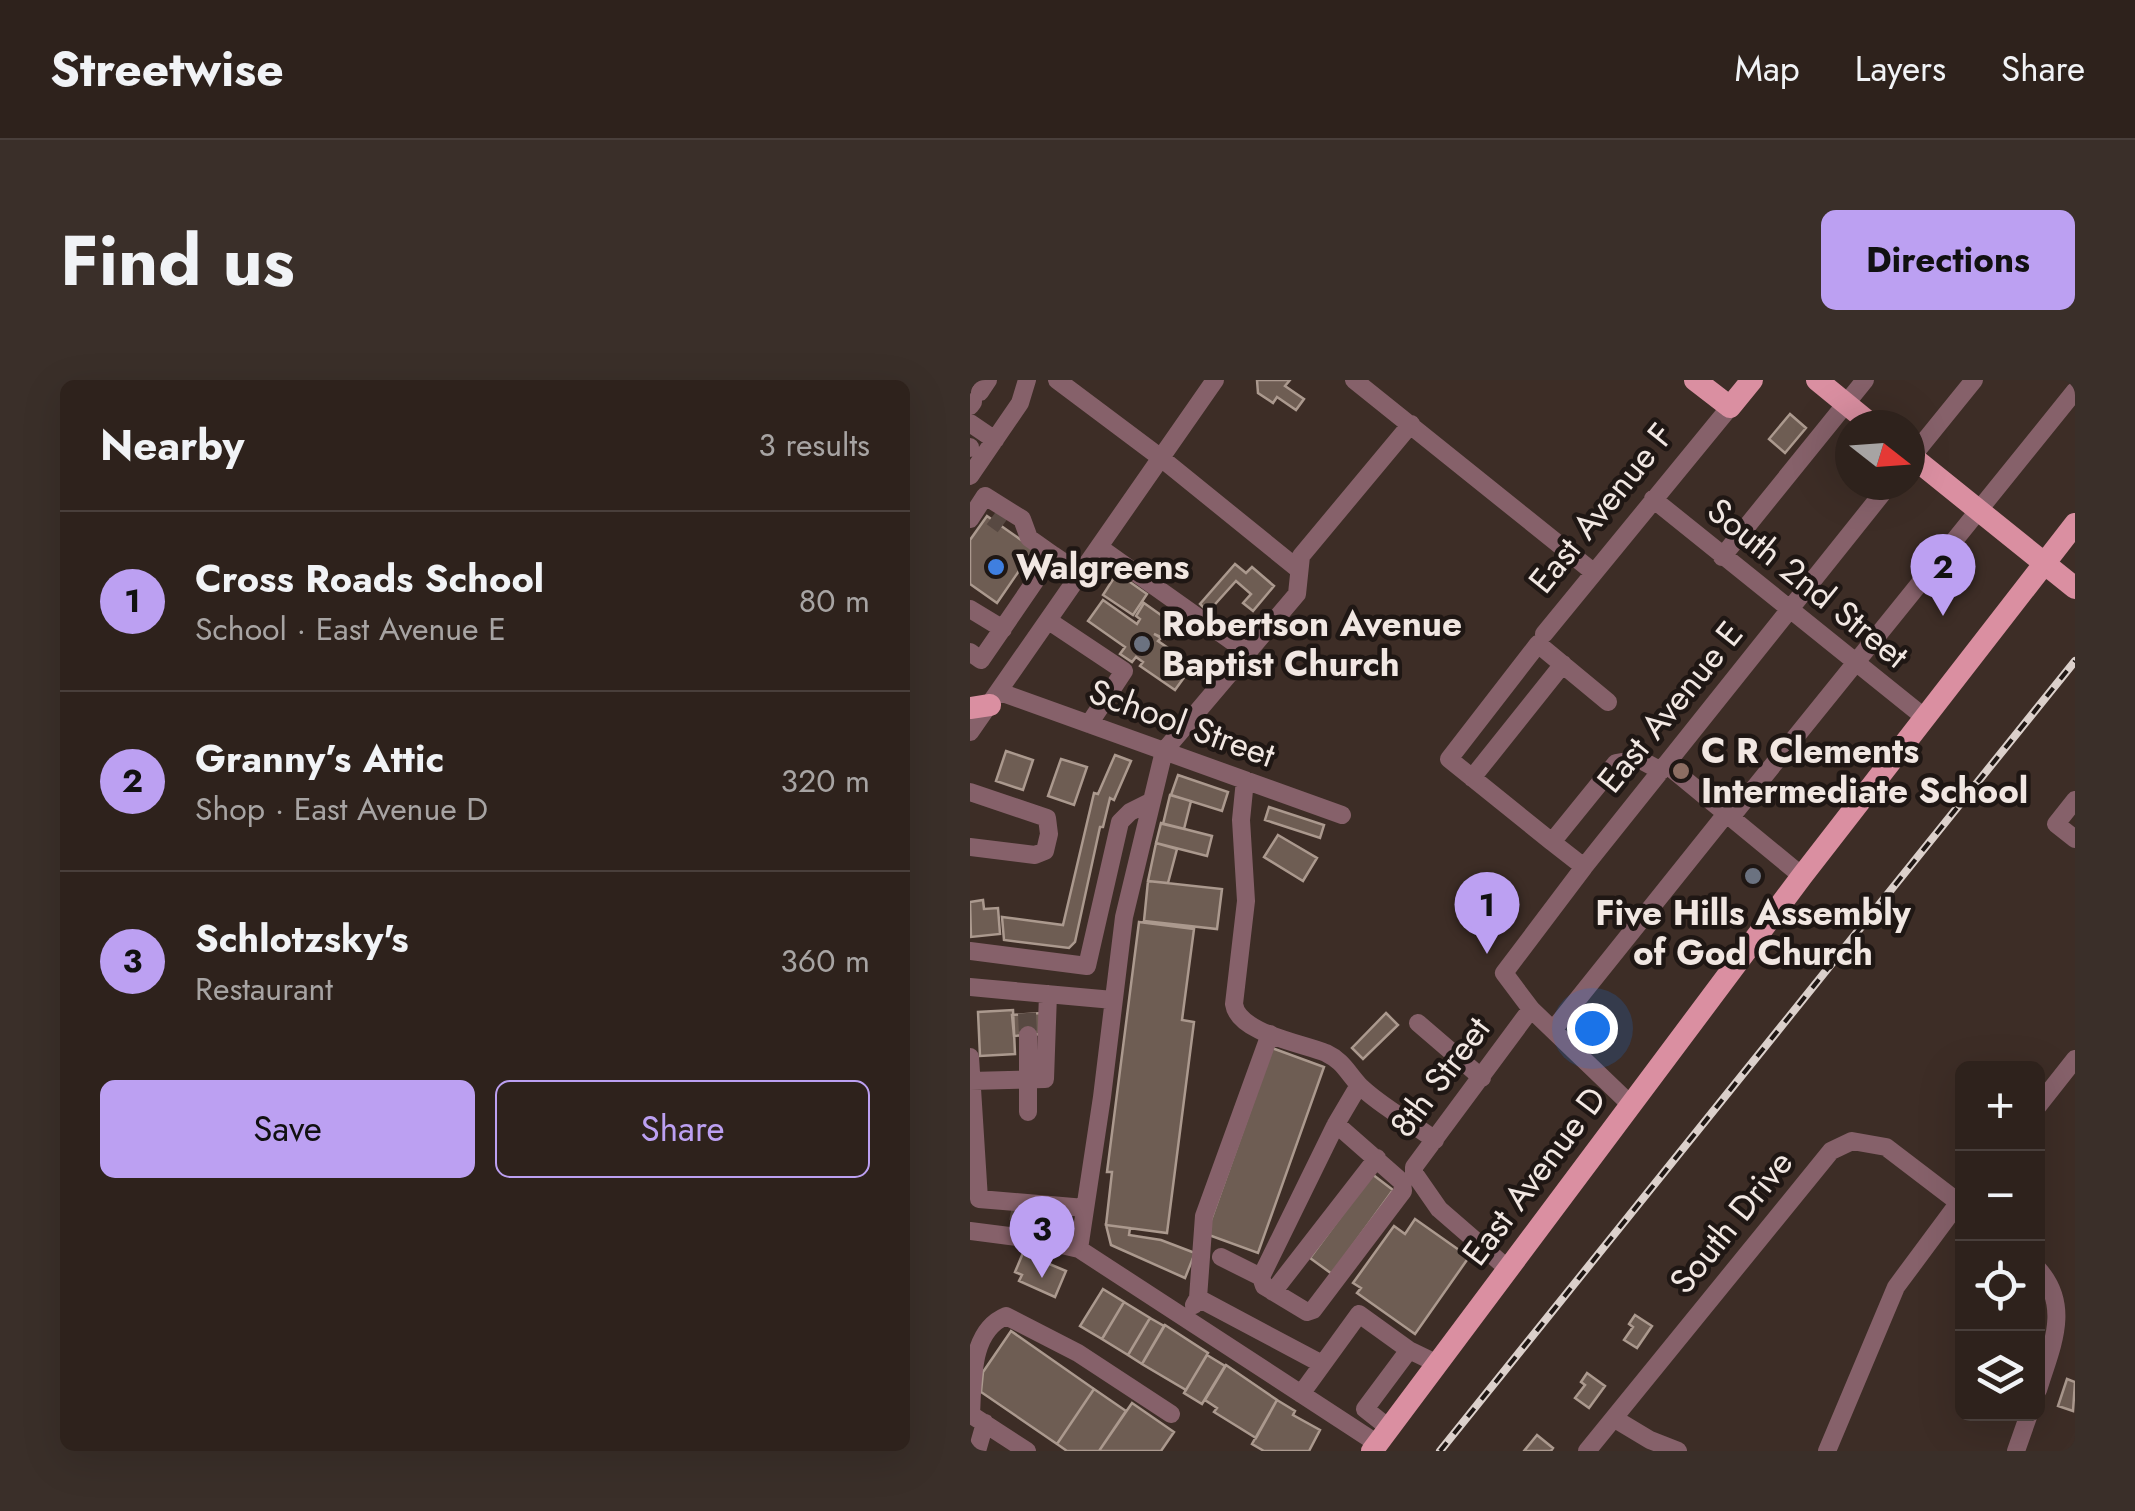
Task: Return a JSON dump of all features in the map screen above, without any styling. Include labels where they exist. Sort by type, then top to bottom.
[{"type":"main road","points":[[1695,380],[1730,407]]},
{"type":"main road","name":"East Avenue F","points":[[1730,407],[1752,380]]},
{"type":"main road","points":[[1817,380],[1853,410]]},
{"type":"main road","points":[[1925,468],[2075,588]]},
{"type":"main road","name":"East Avenue D","points":[[1380,1441],[1802,876],[2075,524]]},
{"type":"street","points":[[970,476],[977,438],[1020,403],[1028,380]]},
{"type":"street","points":[[1056,380],[1161,458],[1298,569]]},
{"type":"street","points":[[970,732],[987,702],[1049,621],[1215,380]]},
{"type":"street","points":[[1354,380],[1592,572]]},
{"type":"street","points":[[1722,558],[1865,380]]},
{"type":"street","points":[[1925,440],[1974,380]]},
{"type":"street","points":[[1553,1030],[2075,391]]},
{"type":"street","name":"East Avenue F","points":[[1544,634],[1730,407]]},
{"type":"street","points":[[1078,1249],[1124,917],[1164,751],[1296,594],[1301,556],[1410,424]]},
{"type":"street","name":"South 2nd Street","points":[[1652,499],[1788,612],[1924,716]]},
{"type":"street","name":"East Avenue E","points":[[1531,1010],[1504,973],[1877,500]]},
{"type":"street","points":[[997,519],[1081,574]]},
{"type":"street","points":[[1100,548],[1247,652]]},
{"type":"street","points":[[970,652],[982,660],[1052,555]]},
{"type":"street","points":[[970,608],[1002,629]]},
{"type":"street","points":[[1049,621],[1124,672],[1089,724]]},
{"type":"street","points":[[1584,868],[1449,759],[1538,644],[1608,702]]},
{"type":"street","points":[[1472,778],[1563,664]]},
{"type":"street","name":"School Street","points":[[987,702],[1089,724],[1342,815]]},
{"type":"street","points":[[1552,842],[1616,763],[1639,759],[1663,768],[1802,876]]},
{"type":"street","points":[[1245,780],[1241,820],[1246,901],[1235,1014],[1243,1022],[1343,1062],[1359,1085],[1435,1140]]},
{"type":"street","points":[[970,792],[1048,818],[1049,834],[1044,851],[1035,855],[970,847]]},
{"type":"street","points":[[2075,800],[2056,824],[2075,839]]},
{"type":"street","points":[[1087,966],[1120,822],[1150,802]]},
{"type":"street","points":[[970,951],[1116,971]]},
{"type":"street","points":[[970,987],[1112,1000]]},
{"type":"street","points":[[1026,992],[1027,1013]]},
{"type":"street","points":[[1028,1112],[1037,1079],[1048,994]]},
{"type":"street","points":[[1531,1010],[1631,1106]]},
{"type":"street","name":"8th Street","points":[[1507,1268],[1439,1209],[1414,1173],[1414,1167],[1531,1010]]},
{"type":"street","points":[[1418,1023],[1482,1078]]},
{"type":"street","points":[[1186,1319],[1198,1298],[1204,1216],[1270,1034]]},
{"type":"street","points":[[1028,1036],[1037,1079]]},
{"type":"street","points":[[970,1057],[986,1200],[1019,1209],[1085,1208]]},
{"type":"street","points":[[2045,1101],[2067,1084],[2075,1059]]},
{"type":"street","points":[[971,1081],[1037,1079]]},
{"type":"street","points":[[1336,1124],[1402,1182],[1403,1191],[1313,1310],[1306,1312],[1264,1286],[1262,1276],[1336,1124],[1359,1085]]},
{"type":"street","name":"South Drive","points":[[1588,1451],[1831,1150],[1852,1141],[1886,1147],[1955,1198]]},
{"type":"street","points":[[1273,1292],[1377,1158]]},
{"type":"street","points":[[1827,1451],[1896,1286],[1955,1210]]},
{"type":"street","points":[[970,1230],[1078,1249],[1380,1441]]},
{"type":"street","points":[[1221,1257],[1262,1276]]},
{"type":"street","points":[[2045,1279],[2055,1294],[2058,1323],[2045,1367]]},
{"type":"street","points":[[1198,1298],[1322,1364]]},
{"type":"street","points":[[1301,1394],[1359,1314],[1436,1364]]},
{"type":"street","points":[[977,1451],[976,1351],[1000,1318],[1006,1316],[1078,1353],[1171,1414]]},
{"type":"street","points":[[1380,1441],[1365,1410],[1410,1350]]},
{"type":"street","points":[[976,1417],[1027,1451]]},
{"type":"street","points":[[1615,1418],[1650,1440],[1678,1451]]},
{"type":"street","points":[[2016,1451],[2027,1421]]},
{"type":"building","points":[[1257,380],[1290,380],[1285,386],[1304,399],[1296,410],[1277,397],[1273,403],[1258,393]]},
{"type":"building","points":[[1790,414],[1806,428],[1785,453],[1769,439]]},
{"type":"building","name":"Walgreens","points":[[987,516],[1034,549],[997,603],[970,584],[970,540]]},
{"type":"building","points":[[1235,564],[1246,573],[1252,567],[1274,586],[1253,611],[1243,603],[1251,594],[1236,581],[1208,612],[1200,604]]},
{"type":"building","points":[[1117,573],[1147,594],[1133,615],[1103,595]]},
{"type":"building","name":"Robertson Avenue Baptist Church","points":[[1103,600],[1137,624],[1140,619],[1136,616],[1144,603],[1175,625],[1165,639],[1154,634],[1193,665],[1175,690],[1140,666],[1143,662],[1136,657],[1132,662],[1120,654],[1125,647],[1088,621]]},
{"type":"building","points":[[1006,751],[1033,760],[1023,790],[996,781]]},
{"type":"building","points":[[1115,755],[1131,761],[1114,800],[1110,798],[1100,827],[1075,942],[1069,948],[1004,940],[1002,917],[1063,925],[1094,793],[1098,794]]},
{"type":"building","points":[[1061,759],[1087,767],[1074,805],[1048,796]]},
{"type":"building","points":[[1178,775],[1228,792],[1222,811],[1171,795]]},
{"type":"building","points":[[1170,795],[1191,801],[1184,829],[1163,824]]},
{"type":"building","points":[[1269,807],[1324,825],[1320,838],[1265,820]]},
{"type":"building","points":[[1161,823],[1212,836],[1207,856],[1156,843]]},
{"type":"building","points":[[1278,835],[1317,858],[1303,881],[1264,857]]},
{"type":"building","points":[[1156,843],[1177,849],[1168,883],[1148,881]]},
{"type":"building","points":[[1148,881],[1222,889],[1217,929],[1144,921]]},
{"type":"building","points":[[983,900],[984,909],[998,908],[1000,934],[971,937],[970,902]]},
{"type":"building","points":[[1139,922],[1194,929],[1182,1020],[1194,1022],[1167,1233],[1106,1225],[1112,1172],[1107,1172]]},
{"type":"building","points":[[1013,1010],[1015,1054],[980,1056],[978,1012]]},
{"type":"building","points":[[1041,1013],[1043,1034],[1014,1036],[1012,1015]]},
{"type":"building","points":[[1386,1013],[1398,1025],[1363,1059],[1352,1048]]},
{"type":"building","points":[[1272,1048],[1324,1067],[1258,1253],[1206,1234]]},
{"type":"building","points":[[1372,1174],[1393,1190],[1332,1274],[1310,1258]]},
{"type":"building","points":[[1415,1219],[1469,1257],[1415,1334],[1357,1293],[1361,1288],[1353,1283],[1394,1226],[1405,1234]]},
{"type":"building","points":[[1106,1225],[1130,1228],[1129,1235],[1161,1240],[1195,1253],[1185,1278],[1111,1245]]},
{"type":"building","points":[[1023,1253],[1066,1271],[1055,1297],[1019,1281],[1022,1275],[1015,1272]]},
{"type":"building","points":[[1103,1289],[1124,1302],[1102,1339],[1080,1326]]},
{"type":"building","points":[[1124,1302],[1150,1318],[1128,1355],[1102,1339]]},
{"type":"building","points":[[1635,1315],[1652,1326],[1637,1348],[1624,1340],[1633,1327],[1629,1324]]},
{"type":"building","points":[[1150,1318],[1164,1326],[1142,1364],[1128,1355]]},
{"type":"building","points":[[1165,1325],[1208,1353],[1186,1390],[1142,1364]]},
{"type":"building","points":[[1011,1331],[1094,1389],[1057,1444],[981,1392],[983,1372]]},
{"type":"building","points":[[1207,1355],[1225,1366],[1202,1404],[1184,1393]]},
{"type":"building","points":[[1226,1365],[1277,1400],[1256,1438],[1214,1412],[1217,1408],[1205,1400]]},
{"type":"building","points":[[1587,1373],[1605,1386],[1589,1408],[1575,1398],[1585,1385],[1581,1382]]},
{"type":"building","points":[[2067,1379],[2075,1382],[2073,1411],[2058,1406]]},
{"type":"building","points":[[1094,1389],[1126,1411],[1099,1451],[1067,1451],[1057,1444]]},
{"type":"building","points":[[1277,1400],[1295,1411],[1293,1415],[1320,1430],[1309,1451],[1264,1451],[1252,1444]]},
{"type":"building","points":[[1132,1403],[1174,1432],[1161,1451],[1099,1451]]},
{"type":"building","points":[[1537,1435],[1553,1448],[1551,1451],[1524,1451]]},
{"type":"tunnel","points":[[992,517],[1003,525]]},
{"type":"tunnel","points":[[1027,1013],[1028,1035]]},
{"type":"tunnel","points":[[1011,1211],[1016,1212]]},
{"type":"railway","points":[[1440,1451],[2075,661]]},
{"type":"place","name":"Walgreens","points":[[996,567]]},
{"type":"place","name":"Granny’s Attic","points":[[1943,616]]},
{"type":"place","name":"Robertson Avenue Baptist Church","points":[[1142,644]]},
{"type":"place","name":"C R Clements Intermediate School","points":[[1681,771]]},
{"type":"place","name":"Five Hills Assembly of God Church","points":[[1753,876]]},
{"type":"place","name":"Cross Roads School","points":[[1487,954]]},
{"type":"place","name":"Schlotzsky's","points":[[1042,1278]]}]
